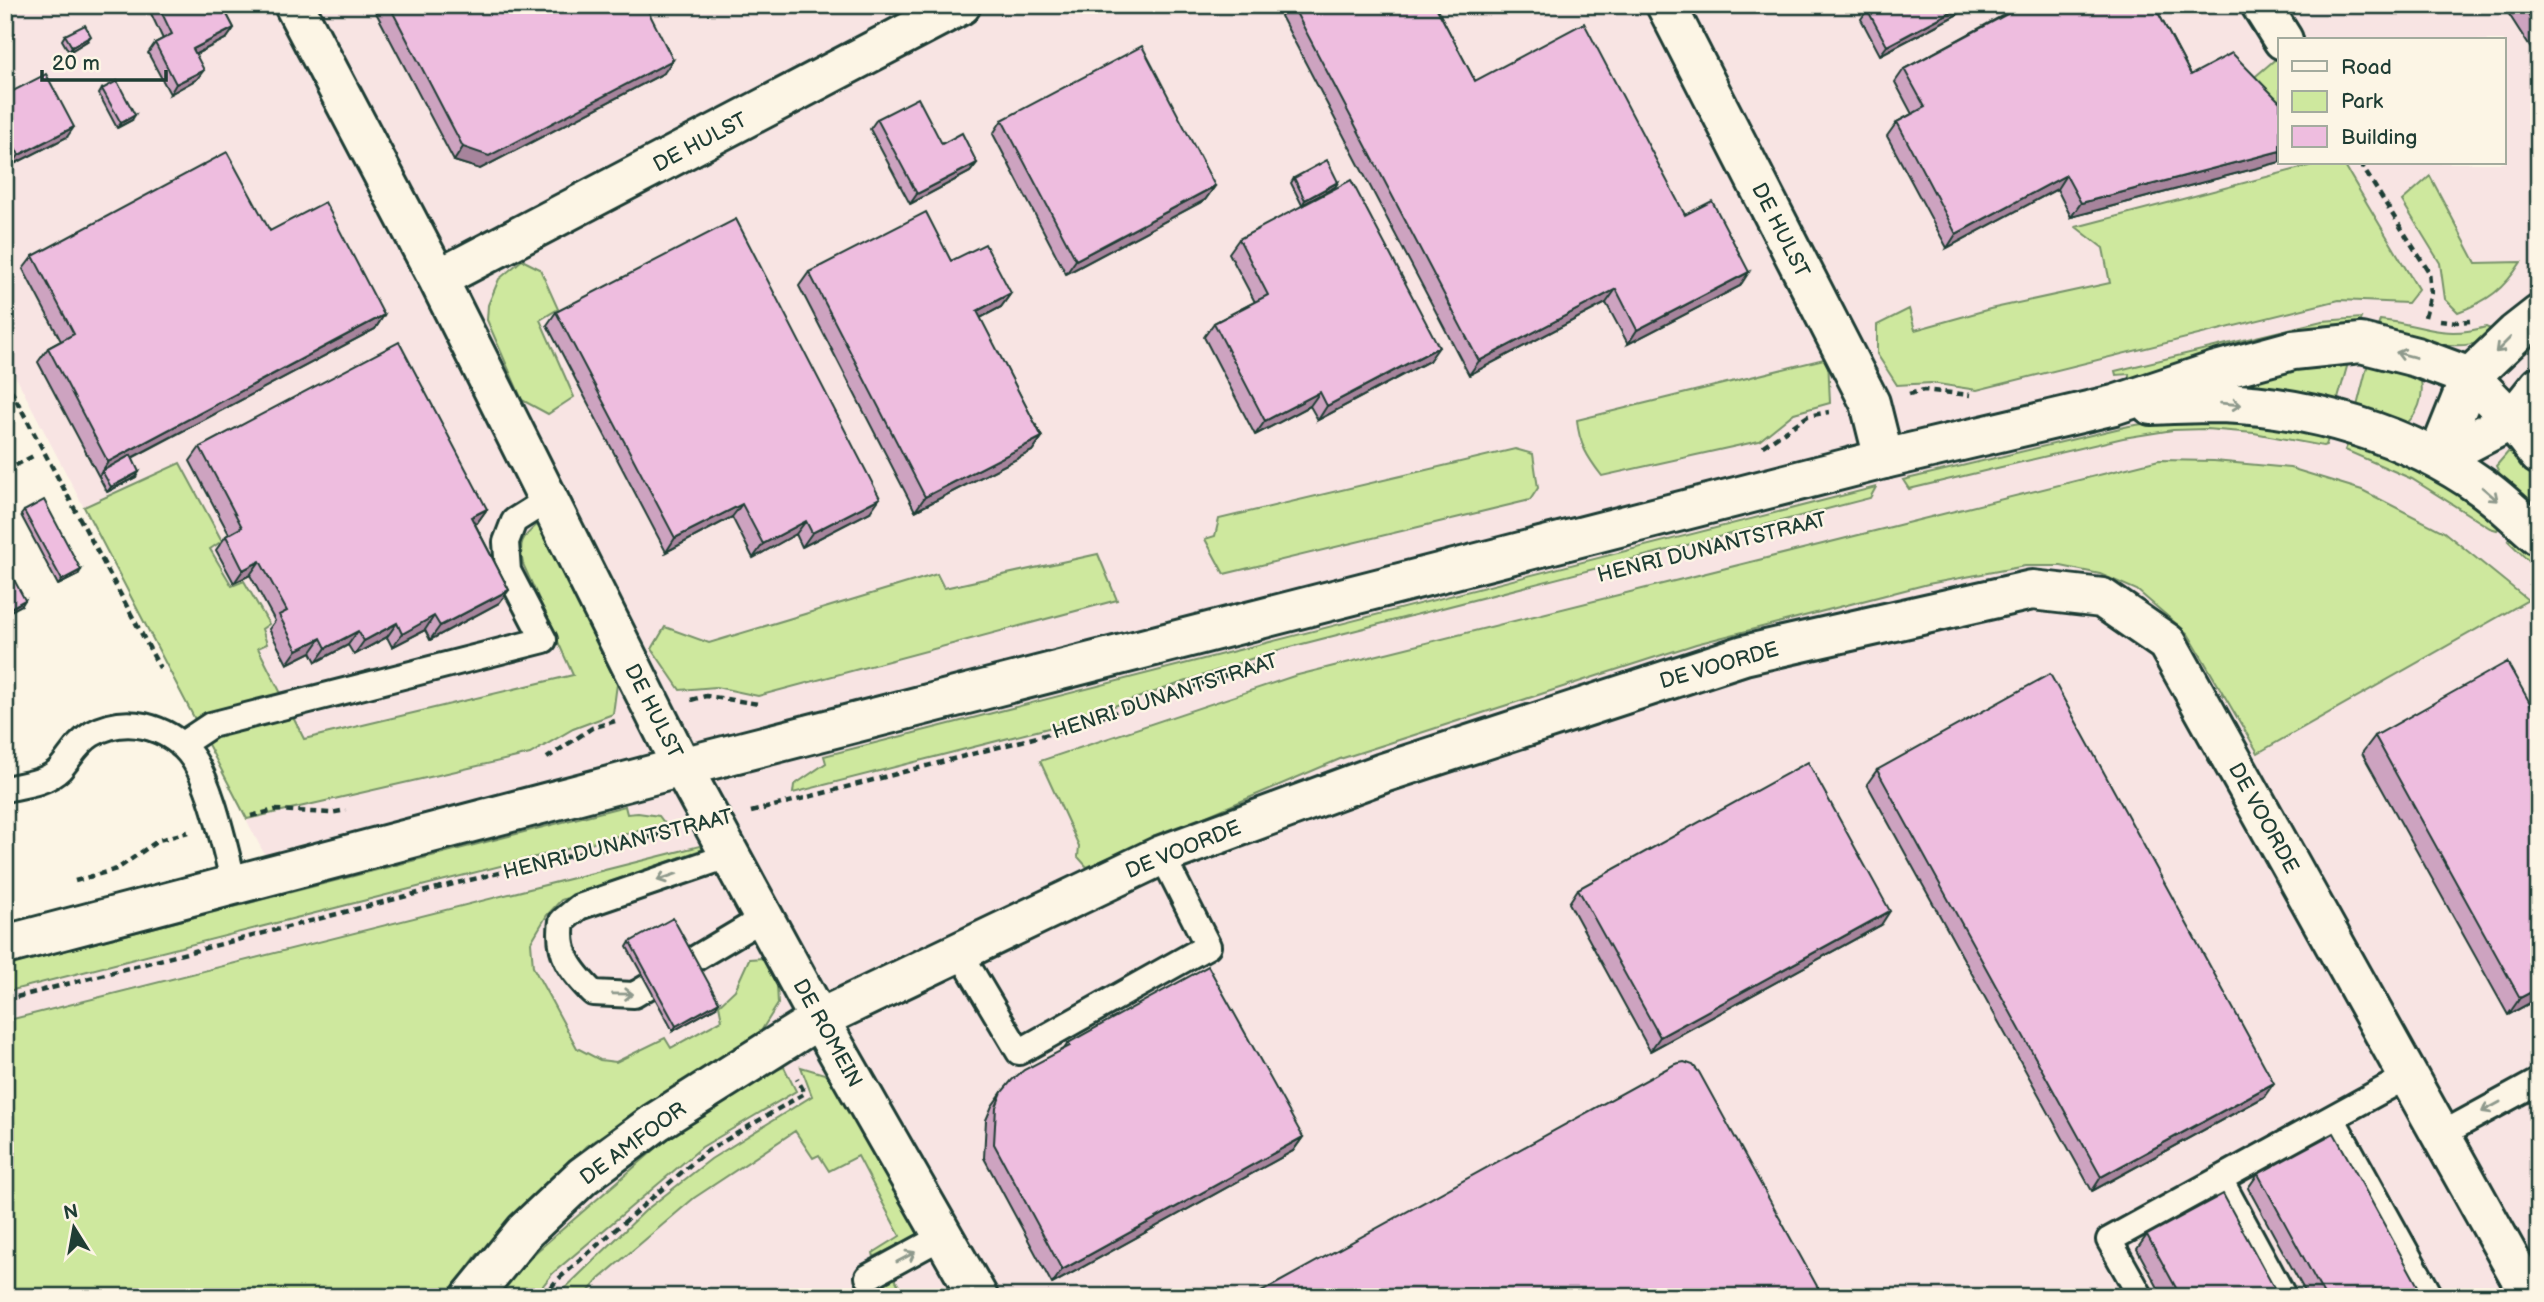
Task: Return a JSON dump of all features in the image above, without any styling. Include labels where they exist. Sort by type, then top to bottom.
[{"type":"street","name":"DE HULST","points":[[293,5],[438,279],[682,767]]},
{"type":"street","name":"DE HULST","points":[[438,279],[961,5]]},
{"type":"street","name":"DE HULST","points":[[1666,5],[1870,403],[1884,459]]},
{"type":"street","points":[[2261,5],[2282,38]]},
{"type":"street","points":[[2437,459],[2470,377],[2539,315]]},
{"type":"street","name":"HENRI DUNANTSTRAAT","points":[[5,945],[682,767],[1884,459],[2113,405],[2216,371],[2293,350],[2361,343],[2416,357],[2470,377],[2512,420],[2539,455]]},
{"type":"street","points":[[2437,459],[2512,420],[2539,386]]},
{"type":"street","name":"HENRI DUNANTSTRAAT","points":[[2113,405],[2222,403],[2286,410],[2339,422],[2387,437],[2437,459],[2484,488],[2539,536]]},
{"type":"street","name":"DE VOORDE","points":[[819,1019],[1162,855],[1383,773],[1745,654],[2032,590],[2102,598],[2167,643],[2408,1076],[2530,1279]]},
{"type":"street","name":"DE ROMEIN","points":[[682,767],[819,1019],[978,1297]]},
{"type":"street","name":"DE AMFOOR","points":[[471,1297],[525,1231],[583,1176],[656,1122],[819,1019]]},
{"type":"lane","points":[[181,744],[211,725],[544,639],[508,571],[506,542],[514,521],[549,499]]},
{"type":"lane","points":[[5,789],[48,778],[58,771],[79,743],[107,727],[122,724],[154,728],[181,744],[197,765],[219,824],[234,884]]},
{"type":"lane","points":[[731,855],[579,907],[562,921],[560,933],[562,950],[572,971],[593,993],[634,995],[765,917]]},
{"type":"lane","points":[[959,951],[1019,1052],[1208,946],[1162,855]]},
{"type":"lane","points":[[2141,1297],[2109,1240],[2408,1076]]},
{"type":"lane","points":[[2442,1134],[2539,1081]]},
{"type":"lane","points":[[2332,1118],[2431,1297]]},
{"type":"lane","points":[[2220,1180],[2284,1297]]},
{"type":"lane","points":[[868,1277],[943,1236]]},
{"type":"path","points":[[2361,164],[2429,272],[2431,293],[2425,317]]},
{"type":"path","points":[[5,379],[160,668]]},
{"type":"path","points":[[5,471],[33,456]]},
{"type":"path","name":"HENRI DUNANTSTRAAT","points":[[5,1000],[444,886],[713,821],[1060,732],[1268,661]]},
{"type":"path","points":[[544,1297],[556,1281],[705,1153],[805,1093],[778,1045]]},
{"type":"shaded area","points":[[5,5],[2539,5],[2539,1297],[5,1297],[5,992],[298,919],[5,356]]},
{"type":"green space","points":[[2278,57],[2278,114],[2250,81]]},
{"type":"green space","points":[[2316,164],[2344,164],[2418,289],[2407,303],[2339,300],[1977,390],[1931,383],[1897,385],[1877,354],[1877,325],[1909,309],[1915,330],[1990,309],[2110,283],[2103,248],[2076,227]]},
{"type":"green space","points":[[2430,176],[2476,263],[2521,262],[2494,293],[2458,312],[2445,299],[2440,263],[2402,201]]},
{"type":"green space","points":[[522,260],[540,269],[558,309],[540,320],[574,397],[548,414],[522,400],[487,320],[488,305],[499,279]]},
{"type":"green space","points":[[2361,318],[2357,329],[2294,339],[2129,379],[2129,374],[2116,375],[2115,371],[2322,321]]},
{"type":"green space","points":[[2380,320],[2444,332],[2486,327],[2495,331],[2485,340],[2472,344],[2440,344],[2380,331]]},
{"type":"green space","points":[[1828,358],[1830,403],[1794,413],[1759,441],[1602,476],[1582,444],[1577,420]]},
{"type":"green space","points":[[2348,363],[2336,406],[2200,384],[2267,368]]},
{"type":"green space","points":[[2368,363],[2410,374],[2421,381],[2419,405],[2405,425],[2355,414]]},
{"type":"green space","points":[[2230,419],[2329,436],[2323,446],[2254,433],[2206,429],[2173,430],[2123,438],[1909,489],[1903,480],[2129,426],[2163,421]]},
{"type":"green space","points":[[2349,441],[2429,477],[2503,523],[2497,530],[2490,528],[2412,479],[2345,450]]},
{"type":"green space","points":[[1515,449],[1533,454],[1538,488],[1530,500],[1224,574],[1205,539],[1215,536],[1219,519]]},
{"type":"green space","points":[[2521,450],[2539,474],[2539,494],[2525,505],[2503,481],[2496,466],[2509,451]]},
{"type":"green space","points":[[2159,460],[2214,461],[2290,468],[2362,490],[2444,532],[2528,600],[2258,753],[2188,634],[2137,590],[2100,574],[2061,566],[2025,566],[1928,584],[1696,644],[1340,759],[1087,867],[1078,857],[1079,846],[1040,761],[1294,676]]},
{"type":"green space","points":[[180,463],[222,541],[210,549],[232,586],[244,581],[269,624],[262,629],[267,644],[258,648],[304,739],[573,675],[523,564],[521,545],[539,523],[617,684],[613,714],[573,729],[530,754],[247,819],[84,507]]},
{"type":"green space","points":[[1876,487],[1870,498],[1271,652],[1056,726],[793,793],[794,785],[826,763],[824,756]]},
{"type":"green space","points":[[2517,535],[2539,556],[2539,571],[2508,541]]},
{"type":"green space","points":[[1098,554],[1117,600],[758,696],[716,687],[680,690],[652,649],[665,627],[709,643],[937,574],[944,588]]},
{"type":"green space","points":[[625,806],[627,814],[659,816],[665,824],[5,992],[5,966]]},
{"type":"green space","points":[[708,844],[709,847],[561,900],[547,915],[531,942],[533,967],[577,1048],[600,1060],[616,1062],[665,1038],[671,1048],[722,1020],[719,1005],[735,990],[749,959],[763,958],[776,964],[778,1004],[761,1031],[586,1146],[477,1255],[446,1297],[5,1297],[5,1021]]},
{"type":"green space","points":[[784,1067],[796,1091],[702,1147],[553,1273],[534,1297],[495,1297],[536,1252],[682,1126],[763,1075]]},
{"type":"green space","points":[[801,1067],[828,1075],[851,1103],[924,1237],[906,1247],[904,1242],[874,1257],[873,1253],[900,1236],[858,1156],[829,1171],[819,1155],[813,1158],[795,1131],[694,1198],[599,1279],[584,1297],[556,1297],[646,1210],[711,1159],[812,1096]]},
{"type":"green space","points":[[894,1277],[905,1297],[855,1297]]},
{"type":"building","points":[[158,5],[222,5],[234,28],[193,49],[204,70],[176,84],[155,43],[172,34]]},
{"type":"building","points":[[389,5],[645,5],[673,60],[489,156],[463,147]]},
{"type":"building","points":[[1292,5],[1435,5],[1475,81],[1584,23],[1685,215],[1712,201],[1749,272],[1637,330],[1616,289],[1479,361]]},
{"type":"building","points":[[1875,5],[1964,5],[1887,46],[1867,9]]},
{"type":"building","points":[[2024,5],[2154,5],[2191,75],[2232,53],[2278,100],[2278,152],[2081,203],[2066,175],[1956,234],[1897,122],[1925,107],[1904,69]]},
{"type":"building","points":[[2522,5],[2539,5],[2539,32]]},
{"type":"building","points":[[85,25],[91,36],[72,47],[65,35]]},
{"type":"building","points":[[1142,46],[1215,186],[1076,260],[1002,120]]},
{"type":"building","points":[[46,74],[74,127],[19,155],[5,129],[5,95]]},
{"type":"building","points":[[117,81],[135,115],[121,123],[102,89]]},
{"type":"building","points":[[918,98],[942,144],[962,133],[977,163],[917,194],[877,119]]},
{"type":"building","points":[[227,152],[270,231],[325,202],[384,315],[108,462],[48,348],[74,334],[33,256]]},
{"type":"building","points":[[1327,160],[1338,182],[1305,200],[1294,178]]},
{"type":"building","points":[[1351,180],[1439,347],[1327,406],[1320,392],[1265,421],[1214,323],[1268,295],[1239,239]]},
{"type":"building","points":[[926,212],[951,261],[985,244],[1011,293],[977,311],[1042,437],[925,497],[809,272]]},
{"type":"building","points":[[736,219],[880,498],[812,533],[806,521],[763,544],[742,504],[675,538],[556,312]]},
{"type":"building","points":[[399,342],[487,509],[471,517],[509,590],[440,626],[434,616],[402,634],[397,623],[364,641],[358,631],[326,648],[321,638],[297,650],[279,615],[287,611],[260,561],[243,570],[226,536],[242,527],[200,447]]},
{"type":"building","points":[[131,455],[139,472],[111,487],[102,471]]},
{"type":"building","points":[[44,500],[81,570],[62,580],[24,511]]},
{"type":"building","points":[[5,563],[25,600],[5,611]]},
{"type":"building","points":[[2507,662],[2539,719],[2539,988],[2520,998],[2375,736]]},
{"type":"building","points":[[2050,674],[2274,1083],[2101,1177],[1877,770]]},
{"type":"building","points":[[1808,762],[1890,911],[1660,1037],[1578,889]]},
{"type":"building","points":[[673,918],[719,1002],[676,1026],[630,942]]},
{"type":"building","points":[[1208,966],[1303,1137],[1062,1270],[994,1144],[996,1107],[1002,1092],[1024,1070],[1070,1046],[1068,1043]]},
{"type":"building","points":[[1684,1062],[1693,1065],[1699,1072],[1823,1297],[1252,1297],[1675,1064]]},
{"type":"building","points":[[2334,1133],[2424,1297],[2325,1297],[2258,1174]]},
{"type":"building","points":[[2223,1194],[2279,1297],[2181,1297],[2147,1235]]}]
